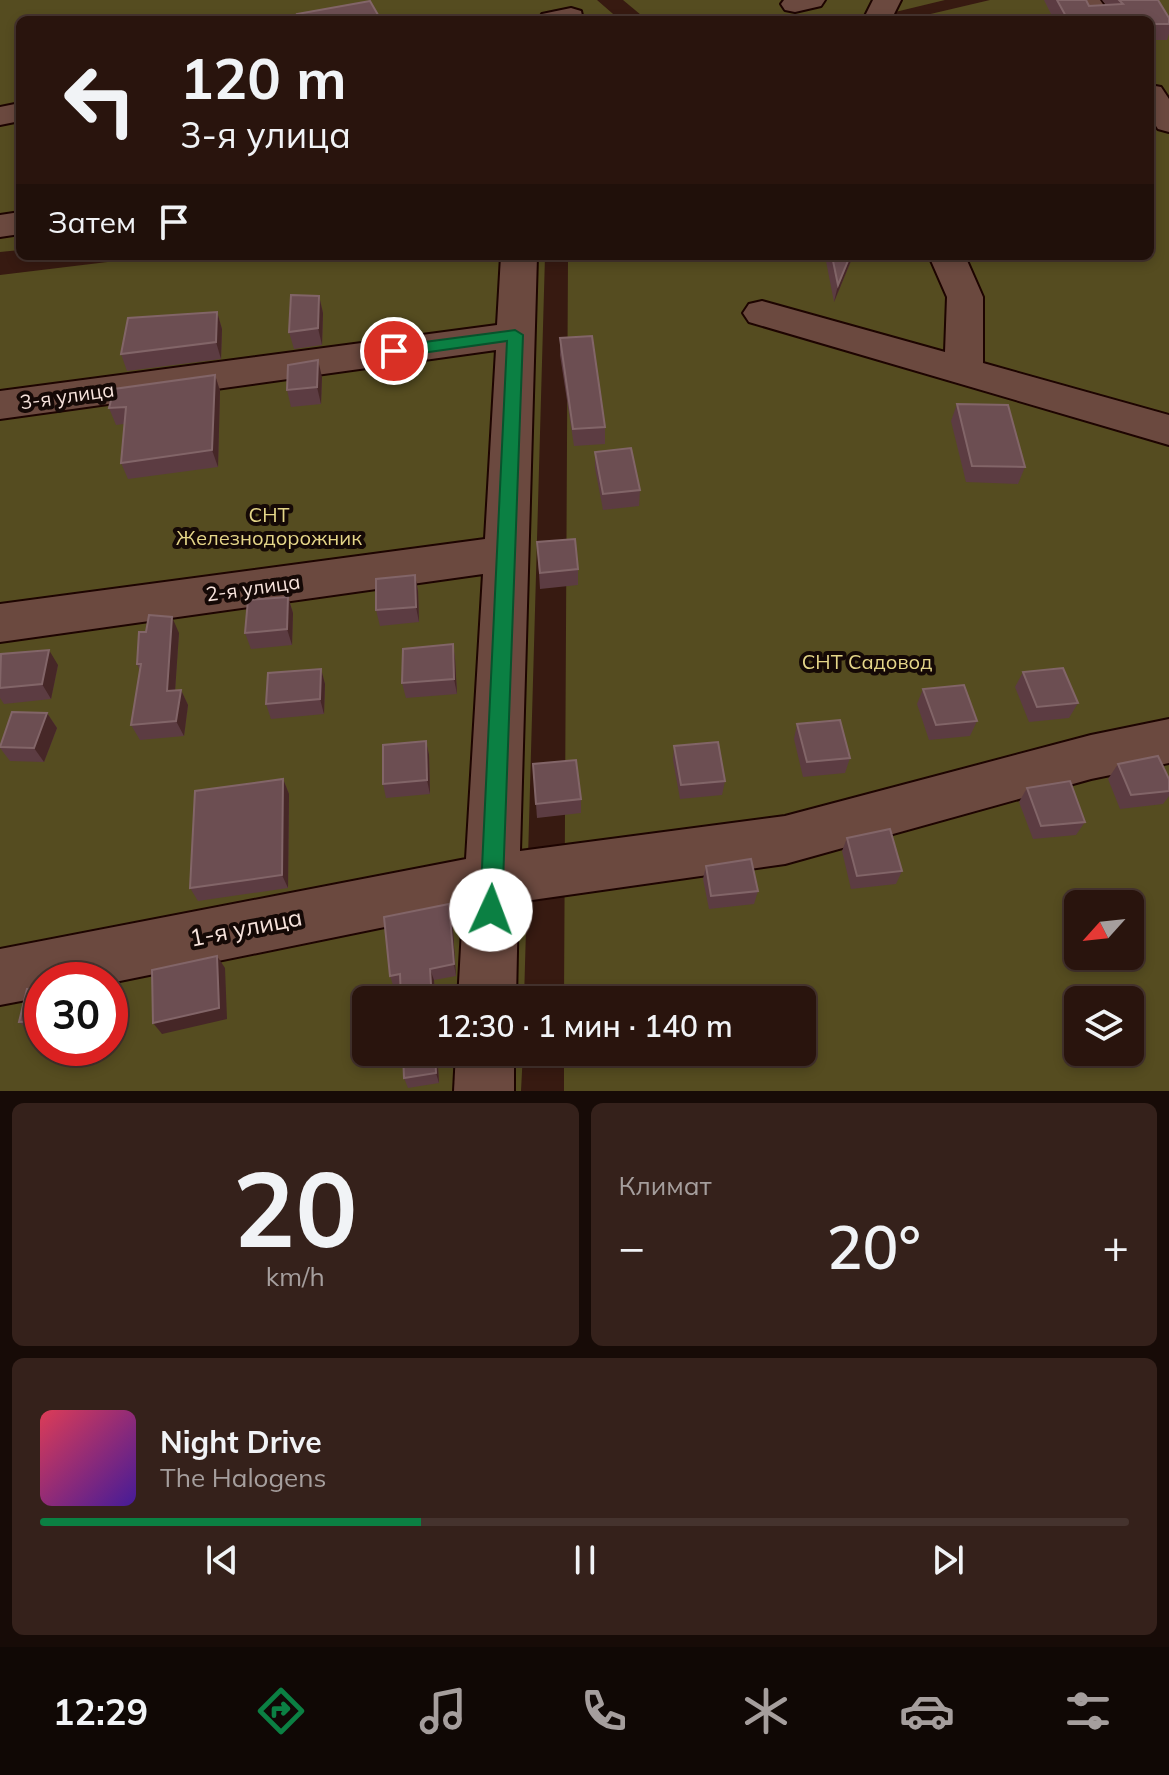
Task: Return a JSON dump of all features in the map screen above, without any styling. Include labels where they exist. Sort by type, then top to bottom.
[{"type":"street","points":[[1154,100],[1169,122]]},
{"type":"street","points":[[488,986],[519,260]]},
{"type":"street","points":[[949,260],[965,297],[964,371]]},
{"type":"street","points":[[762,313],[1169,430]]},
{"type":"street","name":"3-я улица","points":[[0,405],[515,335]]},
{"type":"street","name":"2-я улица","points":[[0,623],[506,553]]},
{"type":"street","name":"1-я улица","points":[[0,977],[492,880],[785,840],[1091,757],[1169,741]]},
{"type":"street","points":[[484,1091],[485,1066]]},
{"type":"green space","points":[[0,0],[597,0],[615,16],[16,16],[16,250],[0,252]]},
{"type":"green space","points":[[623,0],[945,0],[879,16],[642,16]]},
{"type":"green space","name":"СНТ Садовод","points":[[990,0],[1169,0],[1169,1091],[564,1091],[564,1066],[816,1066],[816,986],[564,986],[568,260],[1154,260],[1154,16],[922,16]]},
{"type":"green space","name":"СНТ Железнодорожник","points":[[124,260],[545,260],[524,986],[352,986],[352,1066],[522,1066],[521,1091],[0,1091],[0,275]]},
{"type":"building","points":[[1057,0],[1086,0],[1089,6],[1123,4],[1119,0],[1158,0],[1169,18],[1169,24],[1154,24],[1154,16],[1066,16]]},
{"type":"building","points":[[370,1],[379,16],[298,16]]},
{"type":"building","points":[[833,260],[848,260],[838,285]]},
{"type":"building","points":[[291,295],[319,296],[318,328],[289,332]]},
{"type":"building","points":[[217,312],[216,342],[121,354],[128,318]]},
{"type":"building","points":[[592,336],[605,427],[573,429],[560,338]]},
{"type":"building","points":[[318,360],[317,387],[287,390],[288,365]]},
{"type":"building","points":[[215,375],[212,450],[121,463],[126,407],[109,408],[114,389]]},
{"type":"building","points":[[957,404],[1008,405],[1025,467],[972,466]]},
{"type":"building","points":[[631,448],[640,490],[603,494],[595,452]]},
{"type":"building","points":[[575,539],[578,569],[540,573],[537,542]]},
{"type":"building","points":[[415,575],[416,607],[376,610],[376,579]]},
{"type":"building","points":[[288,597],[287,629],[245,633],[248,600]]},
{"type":"building","points":[[149,615],[172,617],[167,691],[181,690],[176,721],[131,725],[141,664],[137,664],[139,632],[146,632]]},
{"type":"building","points":[[453,644],[454,679],[402,683],[403,649]]},
{"type":"building","points":[[49,650],[42,684],[0,688],[1,654]]},
{"type":"building","points":[[1063,668],[1078,703],[1037,707],[1023,672]]},
{"type":"building","points":[[321,669],[320,699],[266,704],[268,673]]},
{"type":"building","points":[[964,685],[977,721],[936,725],[923,689]]},
{"type":"building","points":[[12,712],[47,713],[34,748],[0,747]]},
{"type":"building","points":[[840,720],[850,758],[807,762],[797,724]]},
{"type":"building","points":[[426,741],[427,780],[383,784],[383,745]]},
{"type":"building","points":[[718,742],[725,781],[681,785],[674,746]]},
{"type":"building","points":[[1158,756],[1169,779],[1169,791],[1131,795],[1118,764]]},
{"type":"building","points":[[576,760],[581,799],[536,804],[533,764]]},
{"type":"building","points":[[283,779],[282,875],[190,888],[195,791]]},
{"type":"building","points":[[1070,781],[1085,822],[1041,826],[1027,788]]},
{"type":"building","points":[[890,829],[902,871],[857,876],[847,838]]},
{"type":"building","points":[[751,859],[758,891],[711,896],[706,866]]},
{"type":"building","points":[[449,904],[454,964],[430,969],[431,986],[400,986],[400,974],[390,976],[384,917]]},
{"type":"building","points":[[217,956],[219,1008],[153,1023],[152,970]]},
{"type":"building","points":[[24,1001],[24,1022],[19,1022]]},
{"type":"building","points":[[404,1066],[436,1066],[436,1073],[404,1078]]},
{"type":"route","points":[[394,351],[515,335],[491,910]]}]
